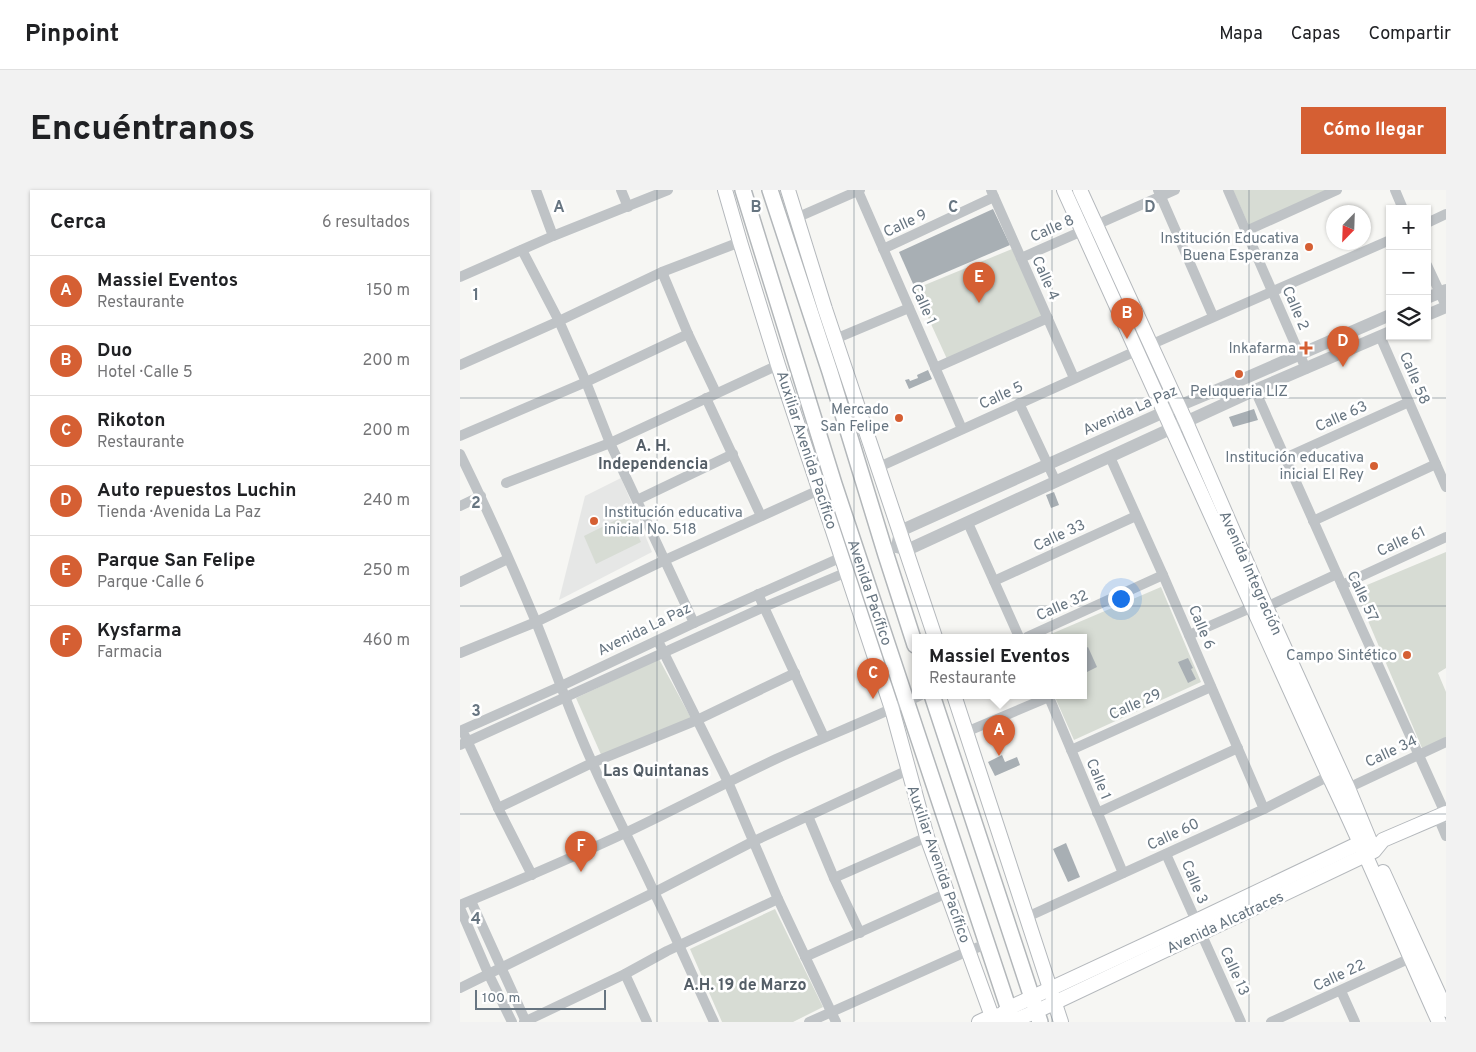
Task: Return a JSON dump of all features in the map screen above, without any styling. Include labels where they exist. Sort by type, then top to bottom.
[{"type":"main road","name":"Auxiliar Avenida Pacífico","points":[[725,190],[778,365],[892,709],[927,837],[968,951],[1000,1018]]},
{"type":"main road","name":"Avenida Pacífico","points":[[743,190],[834,484],[987,944],[1000,1018]]},
{"type":"main road","name":"Avenida Pacífico","points":[[770,190],[833,381],[897,551],[913,634]]},
{"type":"main road","points":[[788,190],[835,339],[900,531],[897,551],[934,634]]},
{"type":"main road","points":[[1064,190],[1089,228],[1136,351],[1259,607],[1329,776],[1370,845]]},
{"type":"main road","name":"Avenida Integración","points":[[1080,190],[1089,228],[1150,345],[1178,406],[1191,420],[1259,607],[1348,788],[1415,956],[1446,1010]]},
{"type":"main road","points":[[933,699],[1036,1010]]},
{"type":"main road","points":[[955,699],[1060,1022]]},
{"type":"main road","points":[[1000,1018],[1036,1010],[1050,989],[1198,927],[1370,845],[1443,814]]},
{"type":"main road","name":"Avenida Alcatraces","points":[[1036,1010],[1054,1003],[1198,927]]},
{"type":"main road","points":[[1415,956],[1439,1022]]},
{"type":"street","points":[[536,190],[553,236]]},
{"type":"street","points":[[621,190],[628,207]]},
{"type":"street","points":[[460,277],[553,236],[668,190]]},
{"type":"street","points":[[1089,228],[1159,193],[1175,190]]},
{"type":"street","name":"Calle 2","points":[[1228,190],[1306,369]]},
{"type":"street","points":[[1246,231],[1337,190]]},
{"type":"street","points":[[1395,190],[1401,205]]},
{"type":"street","points":[[796,218],[859,191]]},
{"type":"street","name":"Calle 1","points":[[859,191],[962,429]]},
{"type":"street","points":[[1159,193],[1213,316]]},
{"type":"street","name":"Calle 9","points":[[884,249],[992,194]]},
{"type":"street","name":"Calle 4","points":[[992,194],[1074,378]]},
{"type":"street","points":[[1431,221],[1446,214]]},
{"type":"street","name":"Calle 8","points":[[1021,258],[1089,228]]},
{"type":"street","points":[[460,364],[559,321],[662,272],[740,242]]},
{"type":"street","points":[[1150,345],[1386,242]]},
{"type":"street","points":[[522,250],[559,321],[610,443],[694,623]]},
{"type":"street","points":[[662,272],[688,334],[733,454],[761,516]]},
{"type":"street","points":[[1431,272],[1443,291],[1446,307],[1431,314]]},
{"type":"street","points":[[1431,296],[1443,291]]},
{"type":"street","points":[[835,339],[909,308]]},
{"type":"street","name":"Avenida La Paz","points":[[900,531],[1164,412],[1386,317]]},
{"type":"street","points":[[935,368],[1048,318]]},
{"type":"street","points":[[460,436],[586,382],[688,334]]},
{"type":"street","points":[[897,551],[968,523],[1255,390],[1385,334]]},
{"type":"street","name":"Calle 58","points":[[1385,334],[1409,402],[1446,487]]},
{"type":"street","name":"Calle 5","points":[[879,467],[1136,351]]},
{"type":"street","points":[[506,484],[610,443],[778,365]]},
{"type":"street","name":"Calle 57","points":[[1255,390],[1419,754],[1443,814],[1446,836]]},
{"type":"street","name":"Calle 63","points":[[1285,458],[1409,402]]},
{"type":"street","points":[[1019,403],[1056,482]]},
{"type":"street","points":[[460,454],[481,496],[536,622],[564,698],[592,763],[714,1022]]},
{"type":"street","points":[[637,500],[733,454]]},
{"type":"street","name":"Calle 6","points":[[1110,457],[1164,575],[1210,687],[1264,809]]},
{"type":"street","points":[[1313,521],[1436,464]]},
{"type":"street","points":[[460,653],[536,622],[665,560],[819,490]]},
{"type":"street","points":[[460,506],[481,496]]},
{"type":"street","name":"Calle 33","points":[[994,581],[1136,516]]},
{"type":"street","points":[[968,523],[1018,634]]},
{"type":"street","name":"Calle 61","points":[[1342,585],[1446,537]]},
{"type":"street","name":"Avenida La Paz","points":[[461,731],[842,557]]},
{"type":"street","points":[[460,582],[508,559]]},
{"type":"street","points":[[464,744],[764,607],[847,572]]},
{"type":"street","points":[[1189,635],[1337,574]]},
{"type":"street","name":"Calle 32","points":[[1034,634],[1164,575]]},
{"type":"street","points":[[758,594],[824,737]]},
{"type":"street","points":[[658,641],[728,782],[778,899],[836,1022]]},
{"type":"street","points":[[498,808],[592,763],[697,720],[795,673]]},
{"type":"street","name":"Calle 29","points":[[1071,750],[1210,687]]},
{"type":"street","points":[[463,902],[532,875],[824,737],[913,699]]},
{"type":"street","points":[[966,732],[1041,699]]},
{"type":"street","name":"Calle 1","points":[[1049,699],[1123,873]]},
{"type":"street","points":[[461,731],[464,744],[532,875]]},
{"type":"street","name":"Calle 34","points":[[1348,788],[1446,742]]},
{"type":"street","points":[[1097,813],[1238,748]]},
{"type":"street","points":[[460,988],[754,841],[908,770]]},
{"type":"street","name":"Calle 60","points":[[1027,917],[1264,809],[1329,776]]},
{"type":"street","points":[[808,816],[860,933]]},
{"type":"street","points":[[834,878],[927,837]]},
{"type":"street","name":"Calle 3","points":[[1166,854],[1198,927]]},
{"type":"street","points":[[805,957],[947,893]]},
{"type":"street","points":[[463,902],[500,967],[525,1022],[625,974],[667,951],[778,899]]},
{"type":"street","points":[[463,902],[488,973],[512,1022]]},
{"type":"street","name":"Calle 13","points":[[1198,927],[1241,1022]]},
{"type":"street","points":[[809,1022],[987,944]]},
{"type":"street","name":"Calle 22","points":[[1271,1022],[1415,956]]},
{"type":"street","points":[[625,974],[648,1022]]},
{"type":"street","points":[[1341,990],[1356,1022]]},
{"type":"shaded area","points":[[1233,190],[1331,190],[1249,226]]},
{"type":"shaded area","points":[[1012,249],[1043,316],[947,359],[915,289]]},
{"type":"shaded area","points":[[621,478],[652,552],[559,600],[585,496]]},
{"type":"shaded area","points":[[628,514],[641,542],[596,564],[584,536]]},
{"type":"shaded area","points":[[1446,552],[1446,668],[1438,673],[1446,692],[1446,738],[1422,748],[1355,590]]},
{"type":"shaded area","points":[[1161,587],[1201,682],[1074,740],[1056,699],[1087,699],[1087,634],[1051,634]]},
{"type":"shaded area","points":[[659,659],[691,718],[603,759],[576,698]]},
{"type":"shaded area","points":[[775,909],[823,1007],[793,1022],[722,1022],[690,949]]},
{"type":"building","points":[[993,209],[1010,245],[914,286],[899,252]]},
{"type":"building","points":[[928,370],[932,379],[909,389],[905,380],[909,379],[910,381],[918,378],[917,375]]},
{"type":"building","points":[[1254,409],[1258,420],[1233,427],[1229,417]]},
{"type":"building","points":[[1054,492],[1059,505],[1051,508],[1046,495]]},
{"type":"building","points":[[1087,648],[1097,667],[1087,672]]},
{"type":"building","points":[[1188,658],[1196,679],[1188,683],[1178,662]]},
{"type":"building","points":[[1002,755],[1005,762],[1017,757],[1020,765],[995,776],[988,762]]},
{"type":"building","points":[[1066,843],[1080,877],[1068,882],[1053,849]]},
{"type":"place","name":"Institución Educativa Buena Esperanza","points":[[1309,247]]},
{"type":"place","name":"Parque San Felipe","points":[[979,303]]},
{"type":"place","name":"Duo","points":[[1127,339]]},
{"type":"place","name":"Inkafarma","points":[[1306,348]]},
{"type":"place","name":"Auto repuestos Luchin","points":[[1343,367]]},
{"type":"place","name":"Peluqueria LIZ","points":[[1239,374]]},
{"type":"place","name":"Mercado San Felipe","points":[[899,418]]},
{"type":"place","name":"Institución educativa inicial El Rey","points":[[1374,466]]},
{"type":"place","name":"Institución educativa inicial No. 518","points":[[594,521]]},
{"type":"place","name":"Campo Sintético","points":[[1407,655]]},
{"type":"place","name":"Rikoton","points":[[873,699]]},
{"type":"place","name":"Massiel Eventos","points":[[999,756]]},
{"type":"place","name":"Kysfarma","points":[[581,872]]},
{"type":"district","name":"A. H. Independencia","points":[[653,454]]},
{"type":"district","name":"Las Quintanas","points":[[656,770]]},
{"type":"district","name":"A.H. 19 de Marzo","points":[[745,984]]}]
